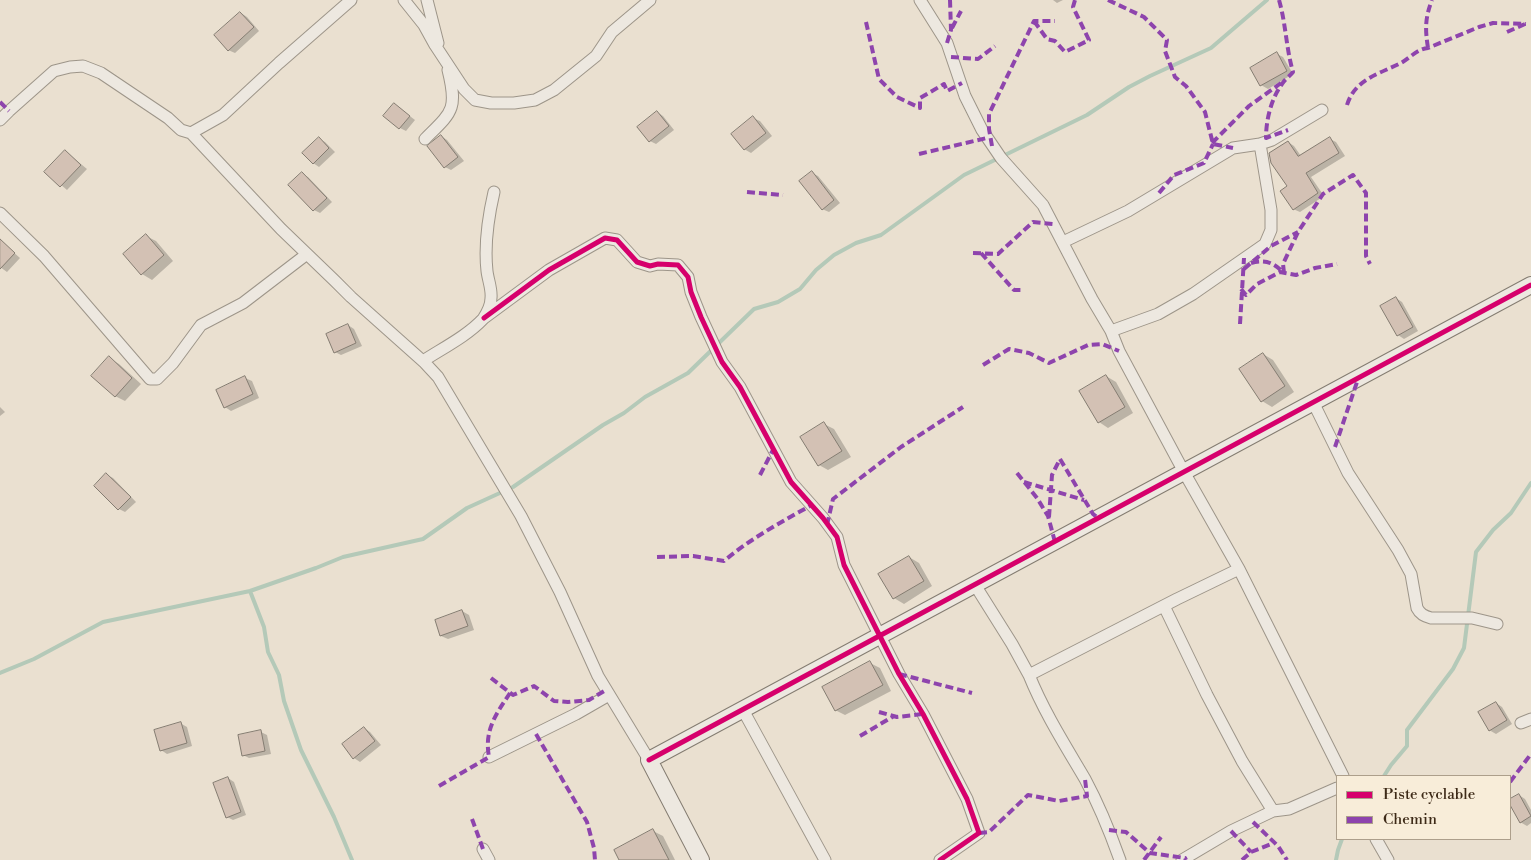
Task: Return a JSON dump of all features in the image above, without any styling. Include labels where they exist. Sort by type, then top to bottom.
[{"type":"street","points":[[191,133],[223,116],[350,0]]},
{"type":"street","points":[[404,0],[424,25],[467,92],[475,100],[491,103],[514,103],[535,100],[554,90],[584,66],[606,44],[612,32],[650,0]]},
{"type":"street","points":[[425,140],[447,116],[452,104],[452,87],[427,0]]},
{"type":"street","points":[[920,0],[947,43],[965,96],[982,130],[1001,158],[1043,205],[1184,472],[1239,569],[1342,775]]},
{"type":"street","points":[[0,120],[54,71],[83,66],[101,73],[168,118],[182,130],[191,133],[262,210],[351,298],[423,361],[438,377],[522,516],[560,592],[598,676],[649,760],[701,860]]},
{"type":"street","points":[[452,104],[467,92]]},
{"type":"street","points":[[1062,242],[1128,211],[1233,148],[1260,144],[1272,140],[1322,110]]},
{"type":"street","points":[[1111,331],[1158,314],[1186,298],[1265,244],[1270,230],[1271,210],[1260,144]]},
{"type":"street","points":[[484,318],[492,300],[486,270],[486,239],[494,192]]},
{"type":"street","points":[[0,213],[44,256],[150,379],[157,379],[173,363],[201,325],[243,303],[307,254]]},
{"type":"street","points":[[423,361],[458,338],[549,270],[605,238],[617,240],[637,262],[650,266],[666,263],[678,265],[688,277],[694,301],[722,362],[740,387],[791,482],[824,518],[837,537],[844,565],[899,674],[923,714],[967,799],[979,833],[940,860]]},
{"type":"street","points":[[649,760],[1531,285]]},
{"type":"street","points":[[1313,402],[1348,473],[1398,550],[1411,574],[1419,612],[1431,618],[1472,618],[1497,624]]},
{"type":"street","points":[[1028,675],[1239,569]]},
{"type":"street","points":[[975,585],[1012,644],[1038,699],[1085,780],[1106,822],[1120,860]]},
{"type":"street","points":[[1164,606],[1207,695],[1242,761],[1273,811]]},
{"type":"street","points":[[488,757],[576,714],[609,695]]},
{"type":"street","points":[[744,710],[825,860]]},
{"type":"street","points":[[1182,860],[1231,831],[1273,811],[1289,809],[1336,788]]},
{"type":"street","points":[[1377,840],[1388,860]]},
{"type":"street","points":[[483,848],[490,860]]},
{"type":"building","points":[[240,12],[254,27],[228,51],[214,35]]},
{"type":"building","points":[[1277,52],[1287,71],[1260,86],[1250,68]]},
{"type":"building","points":[[394,103],[410,116],[399,129],[383,116]]},
{"type":"building","points":[[657,111],[669,126],[649,142],[637,127]]},
{"type":"building","points":[[753,116],[766,133],[744,150],[731,134]]},
{"type":"building","points":[[441,135],[458,157],[444,168],[427,146]]},
{"type":"building","points":[[319,137],[329,148],[313,164],[302,153]]},
{"type":"building","points":[[1330,137],[1339,153],[1306,173],[1318,193],[1293,210],[1280,191],[1287,186],[1271,163],[1269,153],[1288,141],[1298,156]]},
{"type":"building","points":[[65,150],[81,165],[60,187],[44,172]]},
{"type":"building","points":[[812,171],[834,200],[822,210],[799,181]]},
{"type":"building","points":[[302,172],[327,198],[313,211],[288,185]]},
{"type":"building","points":[[146,234],[164,255],[141,275],[123,254]]},
{"type":"building","points":[[0,239],[15,253],[0,269]]},
{"type":"building","points":[[1396,297],[1413,327],[1397,336],[1380,306]]},
{"type":"building","points":[[348,324],[356,343],[334,353],[326,334]]},
{"type":"building","points":[[1263,353],[1285,386],[1261,402],[1239,369]]},
{"type":"building","points":[[109,356],[132,378],[115,397],[91,376]]},
{"type":"building","points":[[1106,375],[1125,407],[1098,423],[1079,391]]},
{"type":"building","points":[[245,376],[253,394],[224,408],[216,390]]},
{"type":"building","points":[[824,422],[842,451],[818,466],[800,437]]},
{"type":"building","points":[[106,473],[131,497],[118,510],[94,486]]},
{"type":"building","points":[[909,556],[924,581],[893,599],[878,574]]},
{"type":"building","points":[[462,610],[468,626],[440,636],[435,620]]},
{"type":"building","points":[[870,661],[883,685],[835,711],[822,687]]},
{"type":"building","points":[[1496,702],[1507,720],[1489,731],[1478,712]]},
{"type":"building","points":[[181,722],[187,743],[160,751],[154,730]]},
{"type":"building","points":[[364,727],[375,741],[353,759],[342,744]]},
{"type":"building","points":[[261,730],[265,751],[242,756],[238,735]]},
{"type":"building","points":[[228,777],[241,812],[226,818],[213,783]]},
{"type":"building","points":[[1519,794],[1531,816],[1520,823],[1511,807],[1511,798]]},
{"type":"building","points":[[653,829],[669,860],[619,860],[614,850]]},
{"type":"waterway","points":[[0,673],[34,659],[103,622],[250,591],[343,557],[423,539],[467,508],[513,487],[645,397],[688,373],[754,309],[778,302],[800,289],[816,270],[834,255],[856,243],[881,235],[964,175],[1087,115],[1129,87],[1150,76],[1211,48],[1267,0]]},
{"type":"waterway","points":[[1385,775],[1407,746],[1407,730],[1453,669],[1464,648],[1476,552],[1493,530],[1511,513],[1531,483]]},
{"type":"waterway","points":[[250,591],[264,627],[268,652],[279,675],[284,701],[301,750],[334,817],[352,860]]},
{"type":"waterway","points":[[1336,860],[1342,840]]},
{"type":"marked path","points":[[947,43],[951,30],[950,0]]},
{"type":"marked path","points":[[1034,21],[1047,39],[1055,41],[1065,52],[1089,40],[1073,7],[1075,0]]},
{"type":"marked path","points":[[1108,0],[1144,17],[1167,40],[1165,51],[1175,77],[1186,86],[1205,112],[1213,144],[1233,148]]},
{"type":"marked path","points":[[1279,0],[1293,72],[1282,84],[1272,103],[1268,117],[1266,138],[1288,130]]},
{"type":"marked path","points":[[1428,48],[1426,24],[1432,0]]},
{"type":"marked path","points":[[952,28],[961,11]]},
{"type":"marked path","points":[[992,146],[989,114],[1034,21],[1055,21]]},
{"type":"marked path","points":[[866,22],[879,79],[897,97],[920,108],[920,98],[944,84],[947,91],[962,83]]},
{"type":"marked path","points":[[1347,105],[1351,96],[1362,83],[1376,74],[1401,63],[1420,50],[1493,23],[1526,24]]},
{"type":"marked path","points":[[1507,32],[1525,24]]},
{"type":"marked path","points":[[951,57],[978,59],[995,46]]},
{"type":"marked path","points":[[1212,143],[1249,106],[1281,83]]},
{"type":"marked path","points":[[0,102],[9,111]]},
{"type":"marked path","points":[[919,154],[987,138]]},
{"type":"marked path","points":[[1159,193],[1174,175],[1204,163],[1213,144]]},
{"type":"marked path","points":[[1284,273],[1283,264],[1298,232],[1323,194],[1353,175],[1366,193],[1366,256],[1370,264]]},
{"type":"marked path","points":[[747,192],[783,195]]},
{"type":"marked path","points":[[973,253],[998,254],[1033,222],[1053,224]]},
{"type":"marked path","points":[[1244,269],[1271,246],[1298,232]]},
{"type":"marked path","points":[[981,253],[1014,290],[1024,290]]},
{"type":"marked path","points":[[1240,324],[1244,258]]},
{"type":"marked path","points":[[1251,263],[1261,261],[1269,263],[1284,273]]},
{"type":"marked path","points":[[1241,289],[1246,295],[1257,284],[1280,272],[1296,275],[1315,268],[1337,264]]},
{"type":"marked path","points":[[983,365],[1009,349],[1029,353],[1049,363],[1088,345],[1102,344],[1119,351]]},
{"type":"marked path","points":[[1335,447],[1358,379]]},
{"type":"marked path","points":[[827,525],[833,499],[901,447],[963,407]]},
{"type":"marked path","points":[[760,475],[773,450]]},
{"type":"marked path","points":[[1060,459],[1093,514],[1098,518]]},
{"type":"marked path","points":[[1049,517],[1052,475],[1060,459]]},
{"type":"marked path","points":[[1017,473],[1037,498],[1048,516],[1055,542]]},
{"type":"marked path","points":[[1024,482],[1084,500]]},
{"type":"marked path","points":[[657,557],[693,556],[724,561],[755,538],[810,506]]},
{"type":"marked path","points":[[899,674],[972,693]]},
{"type":"marked path","points":[[491,678],[513,695],[534,686],[554,701],[589,700],[606,690]]},
{"type":"marked path","points":[[439,786],[489,757],[488,739],[492,723],[510,693]]},
{"type":"marked path","points":[[879,712],[897,717],[923,714]]},
{"type":"marked path","points":[[860,736],[894,716]]},
{"type":"marked path","points":[[536,734],[587,822],[595,860]]},
{"type":"marked path","points":[[1511,781],[1531,754]]},
{"type":"marked path","points":[[979,833],[989,832],[1028,795],[1059,801],[1087,796],[1085,779]]},
{"type":"marked path","points":[[472,819],[483,849]]},
{"type":"marked path","points":[[1253,822],[1278,846],[1287,860]]},
{"type":"marked path","points":[[1109,830],[1126,832],[1150,853],[1185,858],[1186,860]]},
{"type":"marked path","points":[[1231,831],[1251,852]]},
{"type":"marked path","points":[[1144,860],[1161,837]]},
{"type":"marked path","points":[[1242,860],[1251,852],[1274,843]]},
{"type":"cycle path","points":[[484,318],[549,270],[605,238],[617,240],[637,262],[650,266],[658,264],[678,265],[688,277],[691,292],[722,362],[740,387],[791,482],[837,537],[844,565],[899,674],[923,714],[967,799],[979,833],[940,860]]},
{"type":"cycle path","points":[[649,760],[1531,285]]}]
